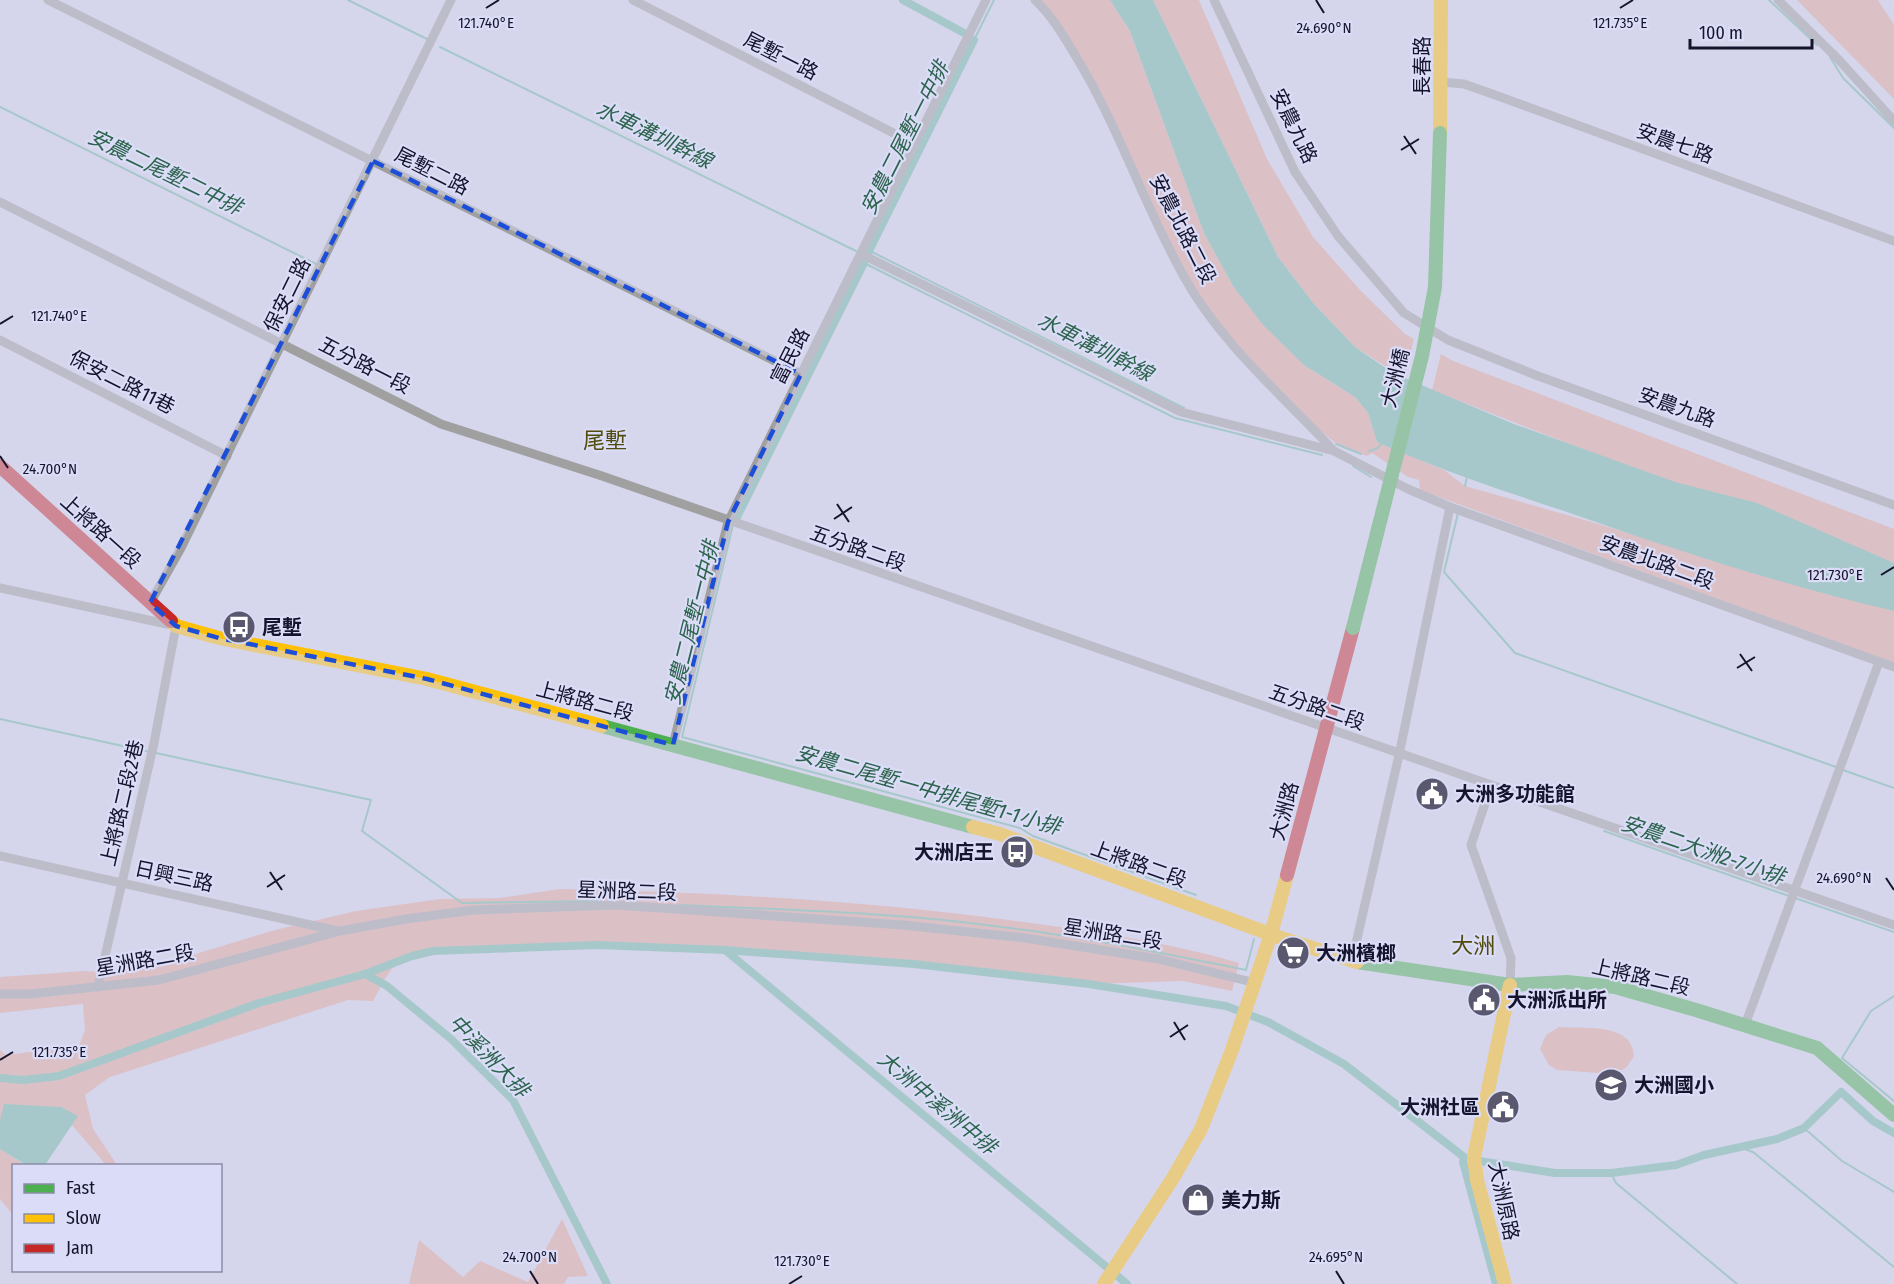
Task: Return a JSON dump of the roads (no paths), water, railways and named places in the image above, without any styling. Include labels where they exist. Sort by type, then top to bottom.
[{"type":"main road","name":"長春路","points":[[1440,133],[1441,0]]},
{"type":"main road","name":"大洲橋","points":[[1353,628],[1422,356],[1435,287],[1440,133]]},
{"type":"main road","name":"上將路一段","points":[[0,465],[176,626]]},
{"type":"main road","name":"上將路二段","points":[[176,626],[219,638],[427,679],[1000,834],[1271,934],[1352,961],[1510,985],[1567,982],[1615,987],[1746,1024],[1817,1048],[1894,1114]]},
{"type":"main road","name":"大洲路","points":[[1104,1284],[1173,1178],[1201,1129],[1249,1003],[1271,934],[1353,628]]},
{"type":"main road","name":"大洲原路","points":[[1504,1284],[1477,1180],[1474,1157],[1510,985]]},
{"type":"street","name":"尾塹二路","points":[[48,0],[801,374]]},
{"type":"street","name":"保安二路","points":[[150,603],[181,548],[284,343],[451,0]]},
{"type":"street","name":"尾塹一路","points":[[633,0],[914,143]]},
{"type":"street","name":"富民路","points":[[673,745],[728,522],[914,143],[987,0]]},
{"type":"street","name":"安農北路二段","points":[[1035,0],[1049,12],[1099,94],[1156,225],[1184,278],[1250,366],[1334,451],[1408,489],[1450,507],[1894,667]]},
{"type":"street","name":"安農九路","points":[[1214,0],[1295,172],[1338,236],[1404,313],[1448,340],[1538,376],[1894,505]]},
{"type":"street","points":[[1778,0],[1839,60],[1894,121]]},
{"type":"street","name":"安農七路","points":[[1442,82],[1464,84],[1894,241]]},
{"type":"street","name":"五分路一段","points":[[0,202],[441,424],[728,522]]},
{"type":"street","points":[[861,254],[1181,412],[1334,451]]},
{"type":"street","name":"保安二路11巷","points":[[0,340],[227,456]]},
{"type":"street","points":[[1352,961],[1399,755],[1450,507]]},
{"type":"street","name":"五分路二段","points":[[728,522],[1894,925]]},
{"type":"street","points":[[0,588],[176,626]]},
{"type":"street","name":"上將路二段2巷","points":[[98,987],[154,743],[176,626]]},
{"type":"street","points":[[1746,1024],[1879,662]]},
{"type":"street","points":[[1491,786],[1471,845],[1511,958],[1510,985]]},
{"type":"street","name":"日興三路","points":[[0,856],[340,931]]},
{"type":"street","name":"星洲路二段","points":[[0,994],[30,994],[159,980],[340,931],[474,910],[616,905],[903,925],[1025,938],[1158,959],[1256,983]]},
{"type":"waterway","points":[[348,0],[429,40]]},
{"type":"waterway","name":"安農二尾塹一中排","points":[[903,0],[964,33]]},
{"type":"waterway","points":[[974,40],[994,0]]},
{"type":"waterway","points":[[1769,0],[1817,45]]},
{"type":"waterway","name":"安農二尾塹一中排","points":[[869,251],[974,40]]},
{"type":"waterway","name":"水車溝圳幹線","points":[[440,47],[856,251]]},
{"type":"waterway","points":[[1830,57],[1843,78],[1894,128]]},
{"type":"waterway","name":"安農二尾塹二中排","points":[[0,107],[316,264]]},
{"type":"waterway","name":"水車溝圳幹線","points":[[870,251],[1184,408]]},
{"type":"waterway","points":[[864,263],[1175,418],[1322,455]]},
{"type":"waterway","points":[[737,517],[864,263]]},
{"type":"waterway","name":"水車溝圳幹線","points":[[1369,451],[1378,448],[1382,443]]},
{"type":"waterway","name":"水車溝圳幹線","points":[[1336,444],[1361,454]]},
{"type":"waterway","points":[[1353,466],[1371,477]]},
{"type":"waterway","points":[[1465,486],[1467,477]]},
{"type":"waterway","points":[[1458,513],[1444,572],[1515,653],[1836,767]]},
{"type":"waterway","name":"安農二尾塹一中排尾塹1-1小排","points":[[733,525],[682,737],[1020,828],[1033,836],[1196,895]]},
{"type":"waterway","points":[[0,719],[150,752]]},
{"type":"waterway","points":[[156,753],[371,800],[362,831],[462,903],[602,901]]},
{"type":"waterway","points":[[1843,770],[1894,788]]},
{"type":"waterway","name":"安農二大洲2-7小排","points":[[1604,831],[1789,896]]},
{"type":"waterway","name":"安農二大洲2-7小排","points":[[1795,898],[1894,932]]},
{"type":"waterway","points":[[679,905],[837,912],[955,921],[1089,940],[1246,970],[1254,939]]},
{"type":"waterway","points":[[0,1078],[23,1080],[59,1076],[259,1003],[365,974],[412,956],[433,951],[597,945],[725,950],[914,964],[1089,984],[1226,1006],[1268,1022],[1344,1064],[1464,1157],[1463,1162],[1496,1284]]},
{"type":"waterway","name":"大洲中溪洲中排","points":[[725,950],[1127,1284]]},
{"type":"waterway","name":"中溪洲大排","points":[[365,974],[387,986],[451,1039],[513,1100],[607,1284]]},
{"type":"waterway","points":[[1894,996],[1871,1011],[1842,1058],[1894,1101]]},
{"type":"waterway","points":[[1473,1160],[1555,1173],[1611,1173],[1676,1165],[1704,1155],[1777,1139],[1804,1128],[1841,1092],[1873,1121],[1894,1133]]},
{"type":"waterway","points":[[1804,1128],[1842,1161],[1894,1192]]},
{"type":"waterway","points":[[1739,1147],[1753,1152],[1894,1267]]},
{"type":"waterway","points":[[1611,1173],[1616,1183],[1737,1284]]},
{"type":"place","name":"尾塹","points":[[239,627]]},
{"type":"place","name":"大洲多功能館","points":[[1432,794]]},
{"type":"place","name":"大洲店王","points":[[1017,852]]},
{"type":"place","name":"大洲檳榔","points":[[1293,953]]},
{"type":"place","name":"大洲派出所","points":[[1484,1000]]},
{"type":"place","name":"大洲國小","points":[[1611,1085]]},
{"type":"place","name":"大洲社區","points":[[1503,1107]]},
{"type":"place","name":"美力斯","points":[[1198,1200]]},
{"type":"district","name":"尾塹","points":[[605,440]]},
{"type":"district","name":"大洲","points":[[1473,945]]}]
